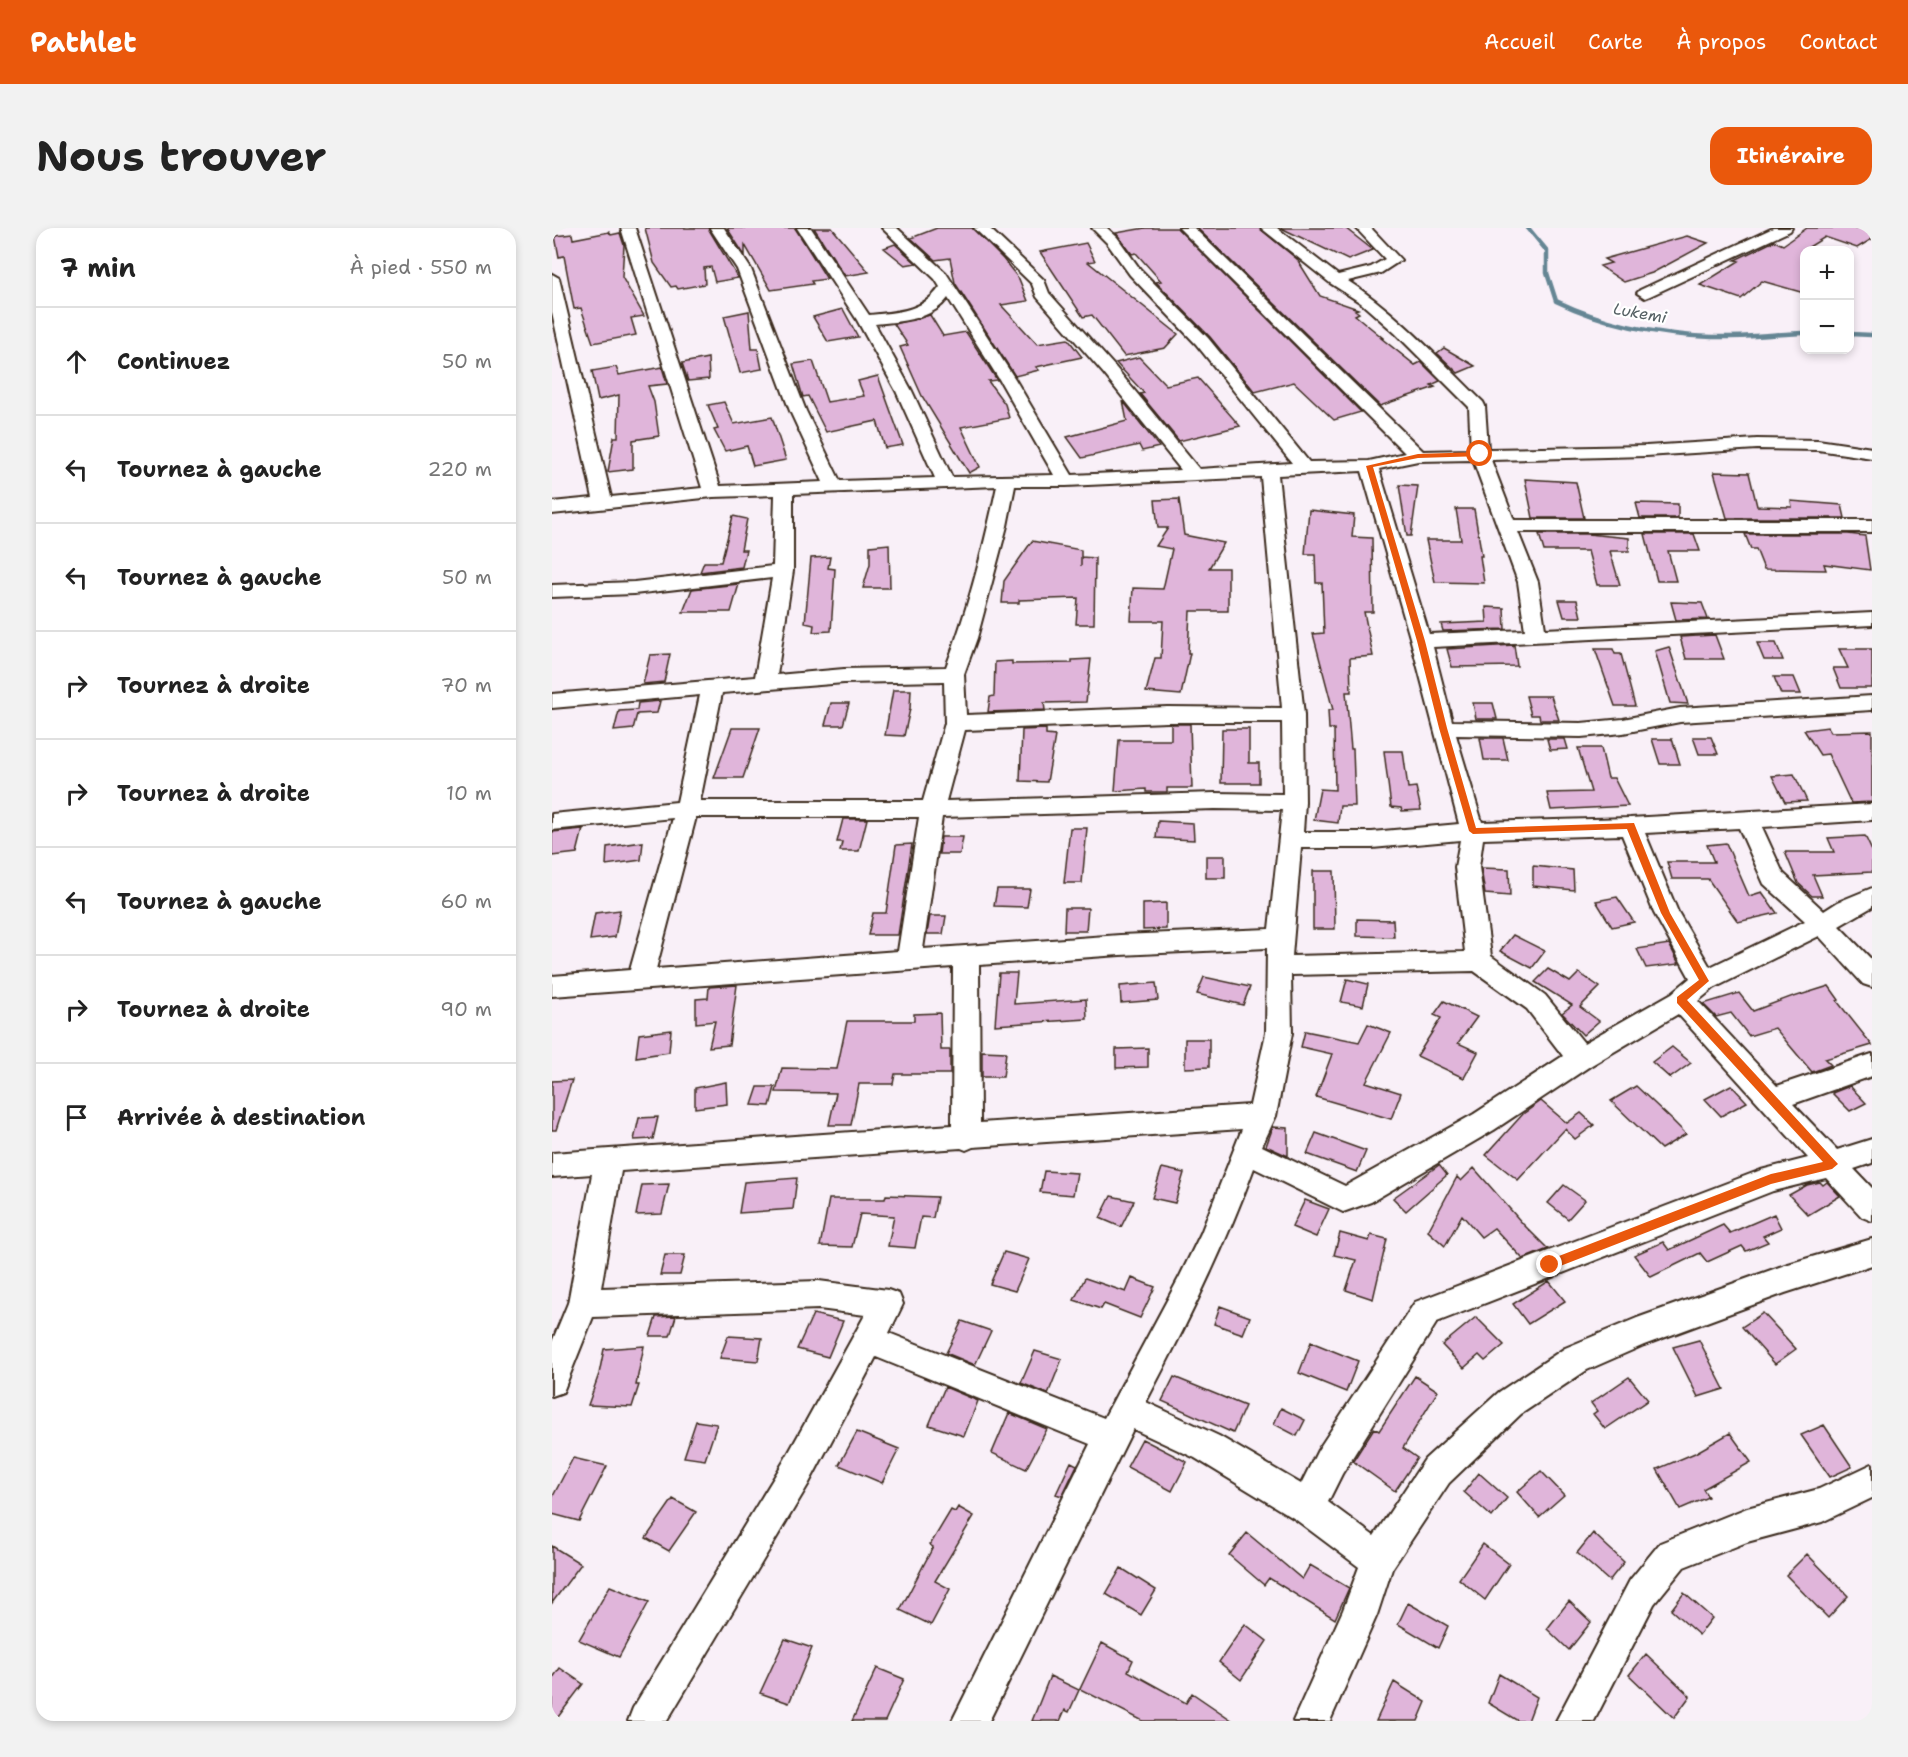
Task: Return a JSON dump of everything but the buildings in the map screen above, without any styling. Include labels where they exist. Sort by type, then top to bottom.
[{"type":"street","points":[[628,228],[658,318],[694,443],[713,492]]},
{"type":"street","points":[[717,228],[744,268],[798,411],[834,487]]},
{"type":"street","points":[[804,228],[865,320],[904,391],[946,483]]},
{"type":"street","points":[[889,228],[941,276],[1007,380],[1066,481]]},
{"type":"street","points":[[981,228],[1039,283],[1042,294],[1110,371],[1195,476]]},
{"type":"street","points":[[1099,228],[1112,240],[1135,272],[1202,342],[1305,467]]},
{"type":"street","points":[[1186,228],[1418,456]]},
{"type":"street","points":[[1268,228],[1335,280],[1366,300],[1401,330],[1477,406],[1480,454],[1528,582],[1536,634]]},
{"type":"street","points":[[1335,280],[1376,270],[1394,260],[1363,228]]},
{"type":"street","points":[[1645,293],[1785,228]]},
{"type":"street","points":[[552,278],[603,503]]},
{"type":"street","points":[[865,320],[926,312],[941,298],[947,288]]},
{"type":"street","points":[[552,508],[713,492],[1007,480],[1066,481],[1195,476],[1305,467],[1369,466],[1418,456],[1646,451],[1757,444],[1818,445],[1872,453]]},
{"type":"street","points":[[1369,466],[1421,641],[1473,831],[1467,867],[1479,962]]},
{"type":"street","points":[[970,1721],[1118,1423],[1191,1286],[1215,1234],[1246,1151],[1262,1116],[1279,1033],[1278,966],[1294,802],[1293,715],[1269,471]]},
{"type":"street","points":[[909,960],[932,809],[956,723],[954,674],[970,627],[998,526],[1007,480]]},
{"type":"street","points":[[765,683],[783,572],[784,490]]},
{"type":"street","points":[[1508,526],[1872,526]]},
{"type":"street","points":[[552,591],[634,588],[783,572]]},
{"type":"street","points":[[1421,641],[1872,619]]},
{"type":"street","points":[[552,701],[844,676],[954,674]]},
{"type":"street","points":[[640,979],[687,809],[712,688]]},
{"type":"street","points":[[1443,728],[1581,730],[1623,726],[1680,715],[1872,703]]},
{"type":"street","points":[[956,723],[1116,716],[1293,715]]},
{"type":"street","points":[[552,822],[687,809],[932,809],[1215,801],[1294,802]]},
{"type":"street","points":[[1289,840],[1372,840],[1473,831],[1630,826],[1872,812]]},
{"type":"street","points":[[1747,820],[1773,878],[1810,912],[1872,977]]},
{"type":"street","points":[[1630,826],[1666,913],[1705,981]]},
{"type":"street","points":[[1246,1151],[1343,1199],[1361,1193],[1484,1122],[1581,1058],[1681,1000],[1705,981],[1789,939],[1821,926],[1847,908],[1872,897]]},
{"type":"street","points":[[552,986],[1120,945],[1281,938]]},
{"type":"street","points":[[966,957],[966,1138]]},
{"type":"street","points":[[1278,966],[1479,962],[1536,1002],[1581,1058]]},
{"type":"street","points":[[1681,1000],[1872,1208]]},
{"type":"street","points":[[1771,1100],[1872,1065]]},
{"type":"street","points":[[552,1166],[609,1160],[966,1138],[1262,1116]]},
{"type":"street","points":[[1307,1507],[1330,1462],[1426,1312],[1771,1179],[1832,1164],[1872,1151]]},
{"type":"street","points":[[552,1381],[583,1303],[609,1160]]},
{"type":"street","points":[[1311,1721],[1359,1615],[1378,1560],[1437,1472],[1510,1403],[1576,1359],[1637,1333],[1785,1279],[1872,1252]]},
{"type":"street","points":[[583,1303],[819,1295],[888,1304],[796,1473],[646,1721]]},
{"type":"street","points":[[868,1339],[1118,1423],[1207,1447],[1307,1507],[1378,1560]]},
{"type":"street","points":[[1574,1721],[1642,1592],[1672,1555],[1747,1525],[1822,1505],[1872,1481]]},
{"type":"waterway","name":"Lukemi","points":[[1528,228],[1547,251],[1547,273],[1556,301],[1574,309],[1612,322],[1672,334],[1723,337],[1800,333]]},
{"type":"waterway","name":"Lukemi","points":[[1854,334],[1872,335]]},
{"type":"route","points":[[1480,454],[1418,456],[1369,466],[1421,641],[1473,831],[1630,826],[1666,913],[1705,981],[1681,1000],[1832,1164],[1771,1179],[1550,1265]]}]
